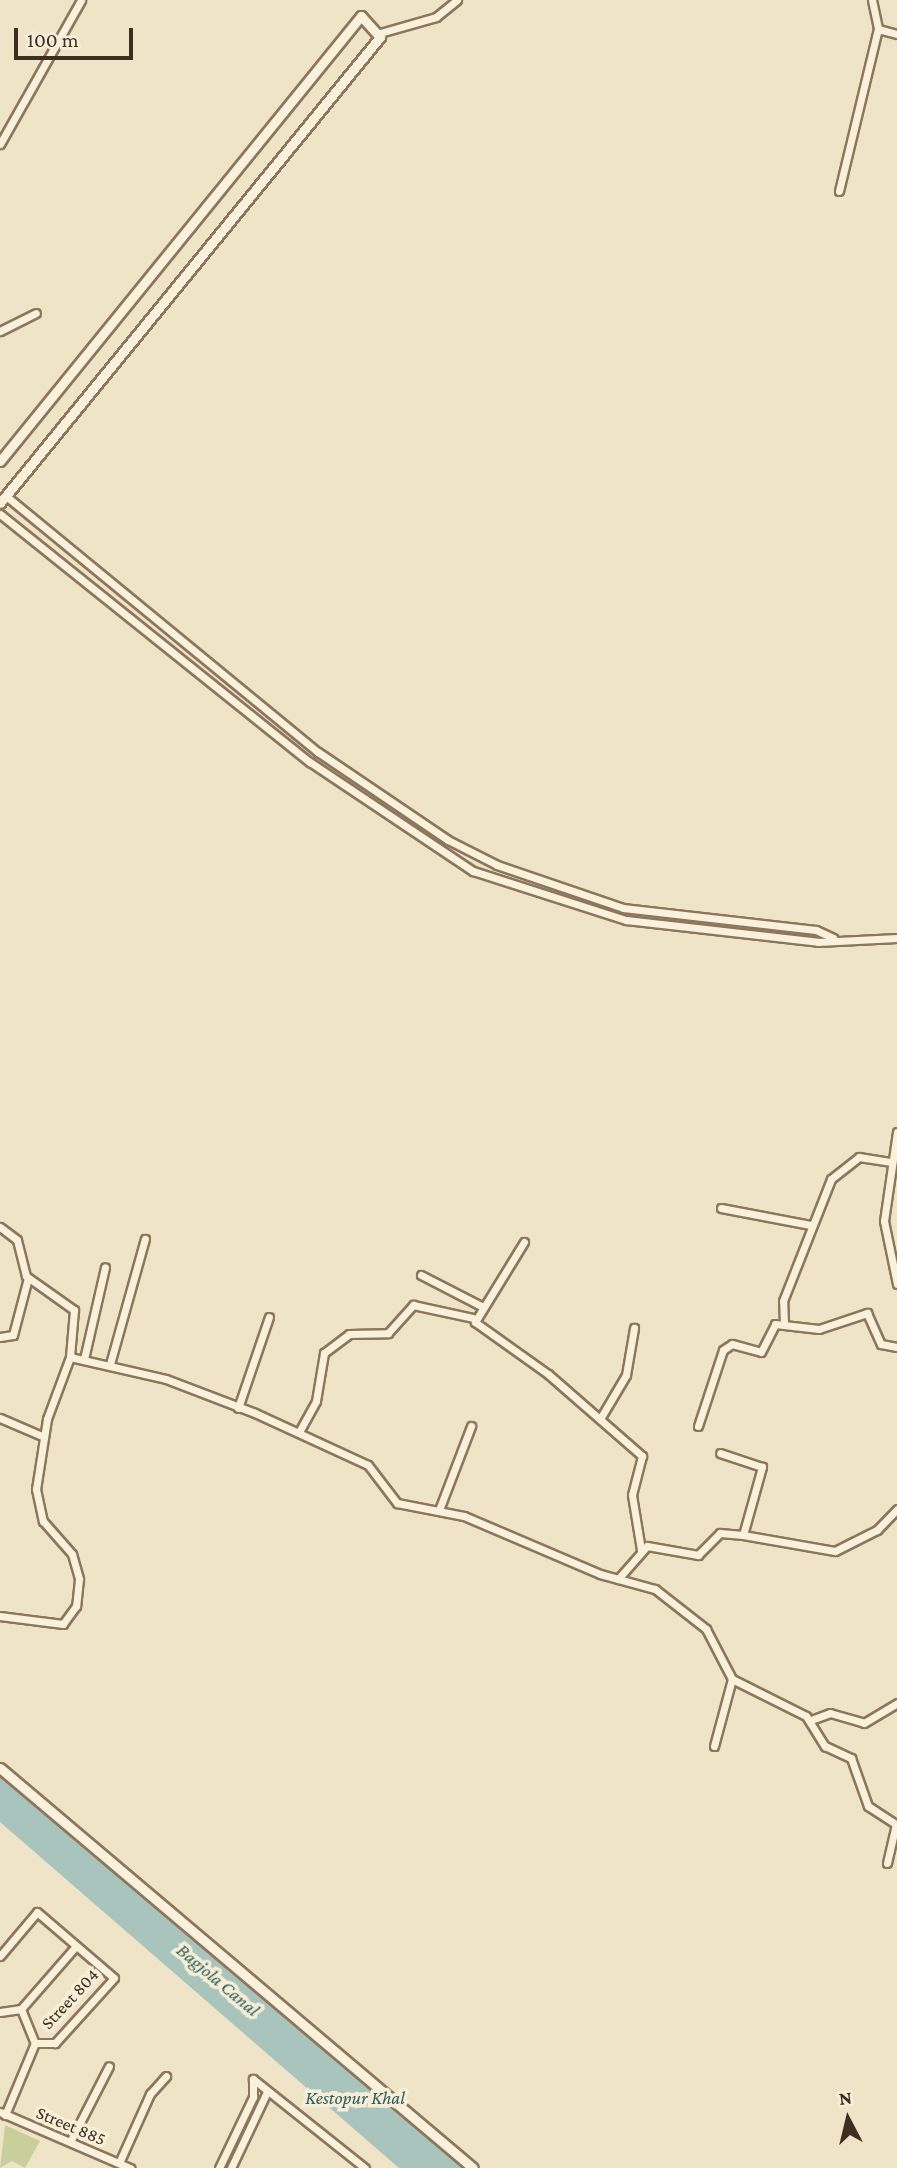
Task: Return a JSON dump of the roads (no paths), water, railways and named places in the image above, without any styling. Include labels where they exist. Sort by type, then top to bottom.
[{"type":"street","points":[[0,144],[80,0]]},
{"type":"street","points":[[457,0],[436,17],[380,33],[2,497],[328,760],[448,840],[497,865],[623,908],[816,930],[833,938]]},
{"type":"street","points":[[839,191],[878,29],[872,0]]},
{"type":"street","points":[[0,461],[358,16],[380,33]]},
{"type":"street","points":[[878,29],[897,34]]},
{"type":"street","points":[[0,331],[36,313]]},
{"type":"street","points":[[0,514],[310,762],[473,871],[626,920],[818,942],[833,938],[897,938]]},
{"type":"street","points":[[897,1132],[884,1240],[897,1284]]},
{"type":"street","points":[[784,1324],[783,1301],[803,1264],[810,1225],[831,1179],[853,1159],[892,1162]]},
{"type":"street","points":[[721,1208],[810,1225]]},
{"type":"street","points":[[0,1227],[17,1240],[28,1279],[14,1332],[0,1337]]},
{"type":"street","points":[[110,1364],[145,1239]]},
{"type":"street","points":[[473,1318],[523,1242]]},
{"type":"street","points":[[84,1359],[105,1268]]},
{"type":"street","points":[[421,1275],[481,1306]]},
{"type":"street","points":[[0,1616],[54,1626],[76,1606],[77,1567],[39,1511],[42,1436],[70,1357],[73,1306],[28,1279]]},
{"type":"street","points":[[299,1432],[316,1401],[324,1353],[349,1334],[387,1334],[413,1305],[473,1318],[642,1456],[632,1495],[641,1550]]},
{"type":"street","points":[[698,1426],[726,1346],[761,1352],[772,1327],[784,1324],[819,1329],[867,1313],[881,1344],[897,1346]]},
{"type":"street","points":[[238,1408],[269,1317]]},
{"type":"street","points":[[600,1419],[626,1375],[634,1328]]},
{"type":"street","points":[[70,1357],[110,1364],[299,1432],[368,1465],[397,1503],[439,1510],[618,1580],[655,1590],[693,1617],[716,1641],[732,1679],[714,1746]]},
{"type":"street","points":[[0,1418],[42,1436]]},
{"type":"street","points":[[439,1510],[471,1426]]},
{"type":"street","points":[[720,1452],[762,1467],[743,1535]]},
{"type":"street","points":[[618,1580],[641,1550],[653,1545],[698,1555],[720,1533],[835,1551],[877,1530],[897,1509]]},
{"type":"street","points":[[732,1679],[811,1720],[825,1746],[855,1763],[876,1816],[897,1825],[887,1863]]},
{"type":"street","points":[[811,1720],[830,1713],[864,1723],[897,1703]]},
{"type":"street","points":[[0,1768],[473,2168]]},
{"type":"street","name":"Street 804","points":[[0,1956],[37,1912],[114,1978],[55,2043],[36,2043]]},
{"type":"street","points":[[0,2012],[21,2009],[75,1947]]},
{"type":"street","points":[[3,2113],[36,2043],[21,2009]]},
{"type":"street","points":[[70,2142],[109,2066]]},
{"type":"street","points":[[116,2165],[150,2094],[166,2076]]},
{"type":"street","points":[[219,2168],[253,2097],[253,2079],[365,2168]]},
{"type":"street","points":[[231,2168],[267,2092]]},
{"type":"street","name":"Street 885","points":[[3,2113],[116,2165],[130,2168]]},
{"type":"water","name":"Kestopur Khal","points":[[0,1761],[470,2168],[399,2168],[0,1822]]},
{"type":"water label","name":"Bagjola Canal","points":[[218,1980]]}]
